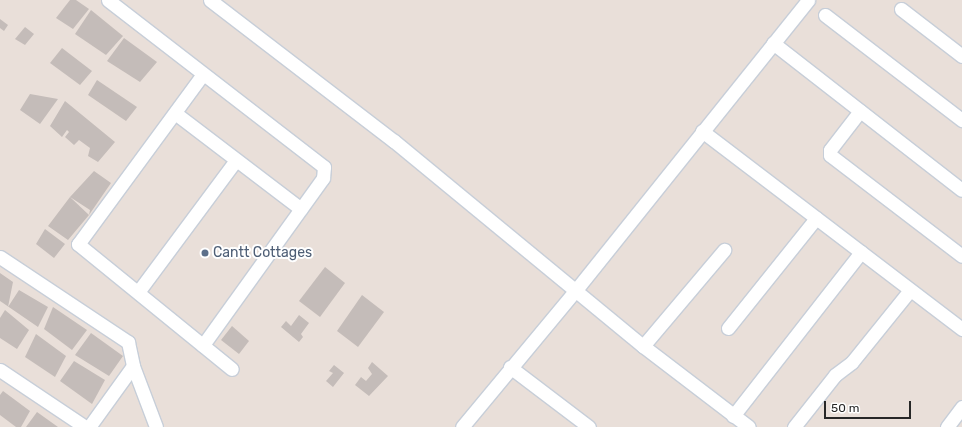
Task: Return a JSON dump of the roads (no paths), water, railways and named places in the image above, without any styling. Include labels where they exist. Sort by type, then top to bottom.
[{"type":"street","points":[[108,0],[324,167],[323,178],[203,345]]},
{"type":"street","points":[[210,0],[394,141],[643,346],[749,427]]},
{"type":"street","points":[[462,427],[510,367],[575,291],[808,0]]},
{"type":"street","points":[[901,9],[962,56]]},
{"type":"street","points":[[824,15],[962,120]]},
{"type":"street","points":[[772,44],[960,184]]},
{"type":"street","points":[[203,74],[78,244],[232,369]]},
{"type":"street","points":[[860,111],[830,150],[830,155],[962,256]]},
{"type":"street","points":[[175,113],[301,209]]},
{"type":"street","points":[[702,131],[962,330]]},
{"type":"street","points":[[138,292],[236,160]]},
{"type":"street","points":[[728,328],[816,218]]},
{"type":"street","points":[[643,346],[724,250]]},
{"type":"street","points":[[733,416],[861,252]]},
{"type":"street","points":[[0,257],[128,342],[133,366],[156,427]]},
{"type":"street","points":[[794,427],[835,375],[852,362],[910,290]]},
{"type":"street","points":[[89,427],[133,366]]},
{"type":"street","points":[[510,367],[589,427]]},
{"type":"street","points":[[0,370],[85,427]]},
{"type":"street","points":[[947,427],[962,408]]},
{"type":"place","name":"Cantt Cottages","points":[[205,253]]}]
